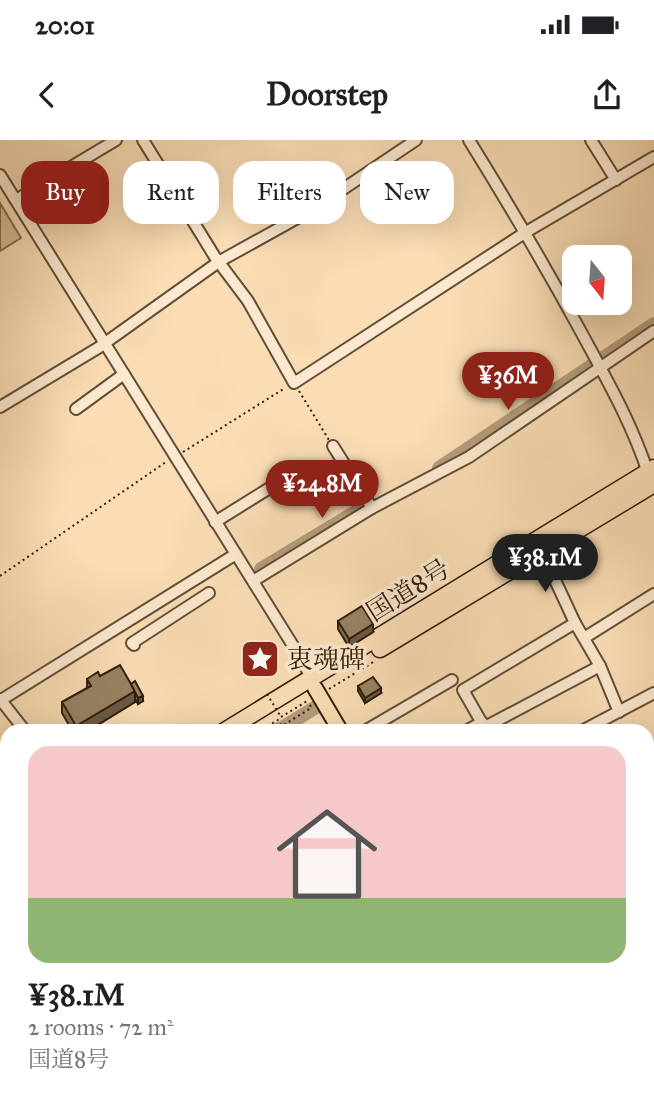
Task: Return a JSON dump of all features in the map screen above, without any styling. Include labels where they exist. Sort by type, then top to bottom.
[{"type":"highway","name":"国道8号","points":[[240,724],[312,689],[542,552],[652,480]]},
{"type":"highway","name":"国道8号","points":[[255,724],[652,480]]},
{"type":"main road","points":[[312,689],[336,724]]},
{"type":"street","points":[[16,200],[116,140]]},
{"type":"street","points":[[143,140],[248,301],[294,383],[526,232],[653,160]]},
{"type":"street","points":[[0,407],[105,342],[220,261],[321,204],[416,140]]},
{"type":"street","points":[[469,140],[526,232],[599,364],[627,419],[652,480]]},
{"type":"street","points":[[591,140],[616,180]]},
{"type":"street","points":[[0,175],[253,581],[312,689]]},
{"type":"street","points":[[253,581],[372,508],[469,457],[599,364],[654,331]]},
{"type":"street","points":[[76,409],[124,374]]},
{"type":"street","points":[[332,446],[372,508]]},
{"type":"street","points":[[215,522],[268,489]]},
{"type":"street","points":[[542,552],[575,623],[600,667],[619,712]]},
{"type":"street","points":[[19,724],[2,704],[179,588],[236,554]]},
{"type":"street","points":[[179,588],[190,605]]},
{"type":"street","points":[[134,645],[132,643],[209,593]]},
{"type":"street","points":[[584,638],[654,594]]},
{"type":"street","points":[[483,724],[463,690],[575,623]]},
{"type":"street","points":[[491,724],[600,667]]},
{"type":"street","points":[[377,724],[452,680]]},
{"type":"street","points":[[596,724],[654,693]]},
{"type":"path","points":[[267,694],[281,717],[312,689]]},
{"type":"shaded area","points":[[0,203],[21,238],[0,251]]},
{"type":"building","points":[[362,606],[373,624],[349,639],[338,621]]},
{"type":"building","points":[[120,665],[135,691],[79,724],[75,724],[62,702],[91,686],[87,679],[98,672],[100,676]]},
{"type":"building","points":[[373,677],[381,688],[365,698],[358,686]]},
{"type":"building","points":[[135,681],[143,696],[138,698],[131,684]]},
{"type":"waterway","points":[[439,468],[654,324]]},
{"type":"waterway","points":[[261,569],[359,510]]},
{"type":"waterway","points":[[288,724],[316,707]]},
{"type":"place","name":"衷魂碑","points":[[260,659]]}]
